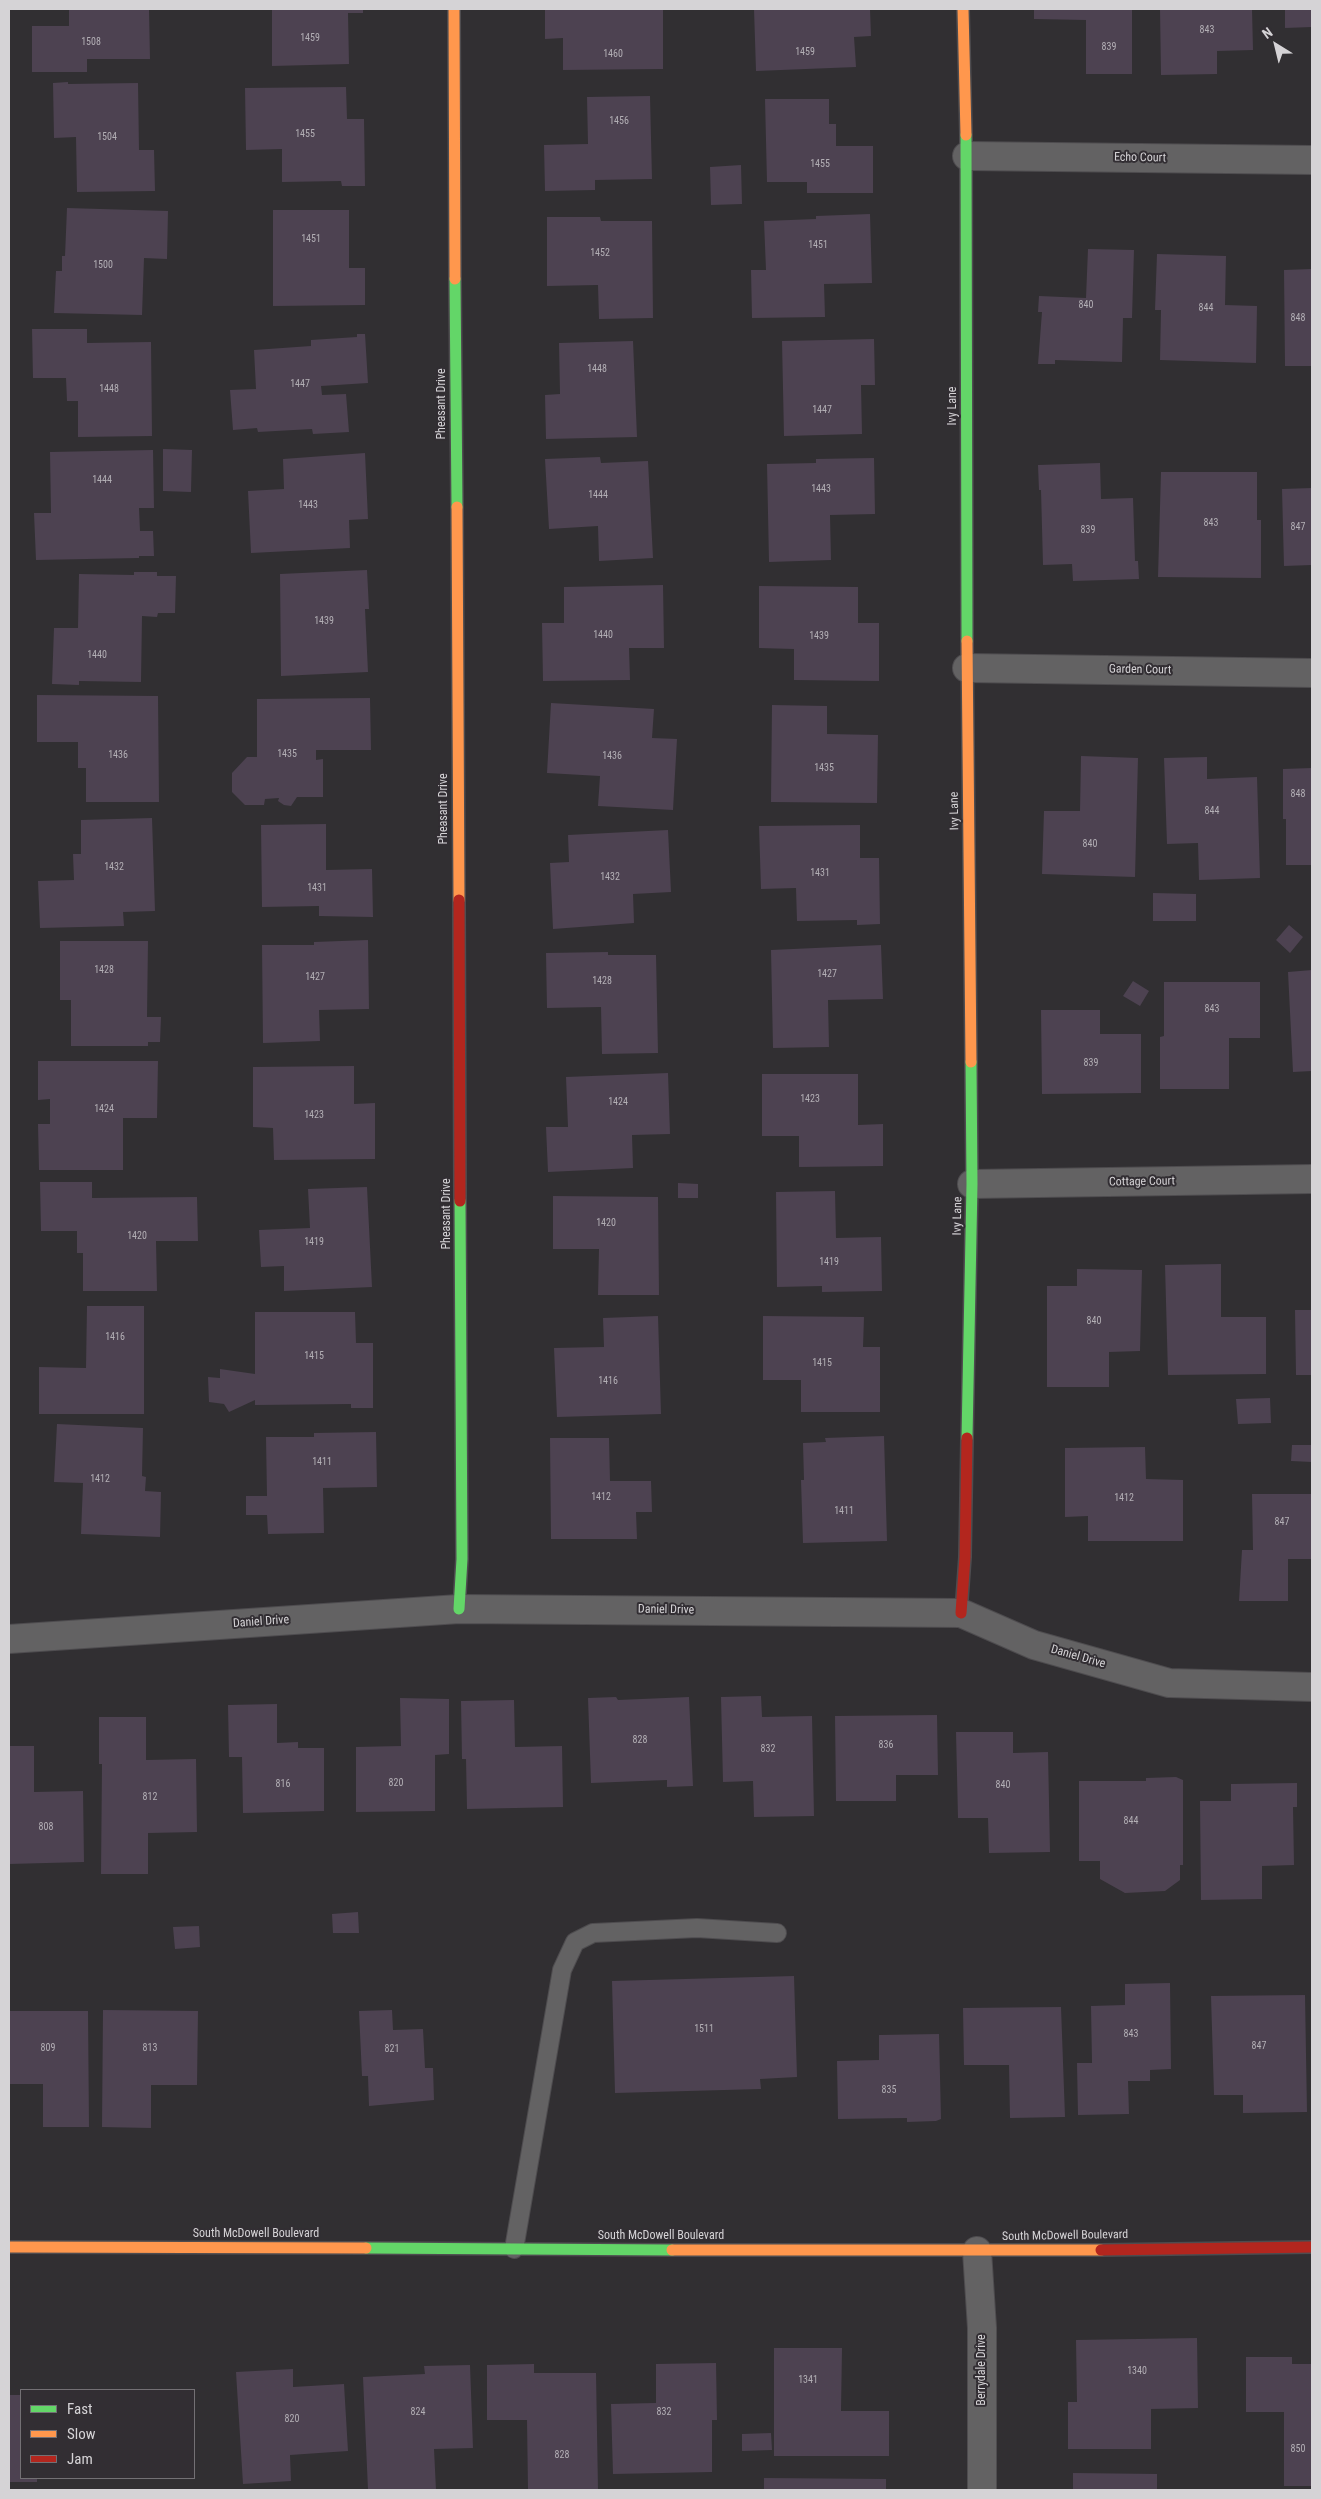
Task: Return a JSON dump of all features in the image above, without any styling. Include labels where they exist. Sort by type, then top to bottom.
[{"type":"street","name":"Pheasant Drive","points":[[454,9],[462,1559],[459,1608]]},
{"type":"street","name":"Ivy Lane","points":[[961,1613],[965,1557],[972,1184],[967,668],[967,156],[963,9]]},
{"type":"street","name":"Echo Court","points":[[967,156],[1312,160]]},
{"type":"street","name":"Garden Court","points":[[967,668],[1312,673]]},
{"type":"street","name":"Cottage Court","points":[[972,1184],[1312,1180]]},
{"type":"street","name":"Daniel Drive","points":[[9,1638],[459,1608],[961,1613],[1034,1645],[1169,1683],[1312,1687]]},
{"type":"street","name":"South McDowell Boulevard","points":[[9,2247],[977,2251],[1312,2247]]},
{"type":"street","name":"Berrydale Drive","points":[[977,2251],[982,2328],[982,2490]]},
{"type":"lane","points":[[514,2249],[562,1970],[575,1942],[593,1933],[697,1928],[777,1933]]},
{"type":"building","points":[[69,9],[149,9],[150,59],[87,59],[87,72],[32,72],[32,26],[69,26]]},
{"type":"building","points":[[272,9],[363,9],[363,13],[348,13],[349,64],[272,66]]},
{"type":"building","points":[[545,9],[663,9],[663,69],[563,70],[563,38],[545,39]]},
{"type":"building","points":[[754,9],[870,9],[871,36],[854,37],[856,67],[756,71]]},
{"type":"building","points":[[1034,9],[1132,10],[1132,74],[1086,74],[1086,20],[1034,19]]},
{"type":"building","points":[[1160,9],[1252,9],[1253,50],[1217,51],[1217,74],[1161,75]]},
{"type":"building","points":[[1285,9],[1312,9],[1312,27],[1285,28]]},
{"type":"building","points":[[68,82],[68,84],[138,83],[139,150],[154,150],[155,191],[77,192],[76,137],[54,138],[53,83]]},
{"type":"building","points":[[346,87],[347,119],[364,119],[365,186],[342,186],[341,181],[282,182],[282,149],[246,150],[245,88]]},
{"type":"building","points":[[650,96],[652,179],[595,180],[595,190],[545,191],[544,145],[588,144],[587,97]]},
{"type":"building","points":[[765,99],[829,99],[829,124],[836,124],[836,146],[873,146],[873,193],[807,193],[807,182],[767,182]]},
{"type":"building","points":[[741,165],[742,204],[711,205],[710,167]]},
{"type":"building","points":[[67,208],[168,211],[167,259],[144,258],[142,315],[54,313],[56,271],[62,271],[62,256],[65,256]]},
{"type":"building","points":[[273,210],[349,210],[349,268],[365,268],[365,305],[273,306]]},
{"type":"building","points":[[870,214],[872,283],[824,284],[825,317],[752,318],[751,270],[766,270],[764,221],[816,219],[816,216]]},
{"type":"building","points":[[547,217],[600,217],[601,221],[652,221],[653,318],[599,319],[598,285],[547,286]]},
{"type":"building","points":[[1088,249],[1134,250],[1132,318],[1123,318],[1122,362],[1055,360],[1055,364],[1038,364],[1042,312],[1038,312],[1039,296],[1086,298]]},
{"type":"building","points":[[1157,254],[1226,256],[1225,305],[1257,306],[1256,363],[1160,360],[1161,310],[1155,310]]},
{"type":"building","points":[[1312,269],[1312,366],[1285,366],[1284,270]]},
{"type":"building","points":[[32,329],[87,329],[87,343],[151,342],[152,436],[78,437],[78,401],[67,401],[66,378],[33,378]]},
{"type":"building","points":[[357,334],[365,334],[368,383],[321,386],[322,395],[346,394],[349,432],[313,434],[312,429],[258,432],[257,428],[233,430],[230,390],[256,389],[254,350],[311,346],[311,340],[357,337]]},
{"type":"building","points":[[874,339],[875,385],[861,385],[862,434],[784,436],[782,341]]},
{"type":"building","points":[[633,341],[637,437],[546,439],[545,395],[560,394],[559,343]]},
{"type":"building","points":[[163,449],[192,450],[191,492],[163,491]]},
{"type":"building","points":[[153,450],[154,508],[139,508],[140,531],[153,531],[154,556],[36,560],[34,513],[51,513],[50,452]]},
{"type":"building","points":[[365,453],[368,519],[349,520],[350,548],[251,553],[248,491],[284,489],[283,459]]},
{"type":"building","points":[[600,457],[601,463],[648,461],[653,558],[599,561],[598,526],[549,529],[545,459]]},
{"type":"building","points":[[874,458],[875,514],[830,515],[831,560],[769,562],[767,464],[816,463],[816,459]]},
{"type":"building","points":[[1100,463],[1101,499],[1133,498],[1135,561],[1138,561],[1139,579],[1073,581],[1072,564],[1043,565],[1041,490],[1039,490],[1038,465]]},
{"type":"building","points":[[1161,472],[1257,472],[1257,520],[1261,520],[1261,578],[1158,577]]},
{"type":"building","points":[[1312,488],[1312,565],[1284,566],[1282,489]]},
{"type":"building","points":[[367,570],[369,609],[365,609],[368,672],[281,676],[280,574]]},
{"type":"building","points":[[134,572],[157,572],[157,576],[176,576],[175,613],[158,613],[157,617],[142,616],[141,682],[79,681],[79,685],[52,684],[54,628],[78,628],[79,574],[134,575]]},
{"type":"building","points":[[663,585],[664,648],[629,648],[630,680],[543,681],[542,623],[564,623],[564,587]]},
{"type":"building","points":[[759,586],[858,587],[858,623],[879,623],[879,681],[794,680],[794,649],[759,648]]},
{"type":"building","points":[[37,695],[158,696],[159,802],[86,802],[86,768],[78,768],[78,742],[37,742]]},
{"type":"building","points":[[370,698],[371,750],[316,750],[316,760],[323,759],[323,797],[297,797],[291,806],[284,805],[278,801],[279,798],[265,799],[264,805],[245,805],[232,792],[232,773],[247,757],[257,757],[257,699]]},
{"type":"building","points":[[551,703],[654,709],[652,738],[677,739],[673,810],[598,806],[600,776],[547,773]]},
{"type":"building","points":[[772,705],[827,706],[827,734],[878,735],[877,803],[771,802]]},
{"type":"building","points":[[1081,756],[1138,758],[1135,877],[1042,874],[1044,811],[1080,811]]},
{"type":"building","points":[[1207,757],[1207,779],[1257,777],[1260,878],[1199,880],[1198,843],[1167,844],[1164,758]]},
{"type":"building","points":[[1312,768],[1312,865],[1286,865],[1286,819],[1283,819],[1283,769]]},
{"type":"building","points":[[152,818],[155,911],[123,912],[124,926],[40,928],[38,881],[74,880],[73,854],[81,854],[81,820]]},
{"type":"building","points":[[326,824],[326,870],[372,869],[373,917],[319,916],[319,906],[262,907],[261,825]]},
{"type":"building","points":[[860,825],[860,858],[879,858],[880,924],[857,925],[857,920],[797,921],[796,888],[761,889],[759,826]]},
{"type":"building","points":[[668,830],[671,892],[633,894],[634,923],[553,929],[550,863],[569,862],[568,835]]},
{"type":"building","points":[[1153,893],[1196,894],[1196,921],[1153,921]]},
{"type":"building","points":[[1289,925],[1303,937],[1290,953],[1276,940]]},
{"type":"building","points":[[368,940],[369,1009],[319,1010],[320,1041],[263,1043],[262,945],[314,945],[314,942]]},
{"type":"building","points":[[60,941],[148,941],[147,1017],[161,1017],[160,1042],[148,1042],[148,1046],[71,1046],[71,1000],[60,1000]]},
{"type":"building","points":[[881,945],[883,999],[828,1000],[829,1047],[773,1048],[771,950]]},
{"type":"building","points":[[608,952],[608,955],[656,955],[658,1053],[602,1054],[601,1007],[547,1008],[546,953]]},
{"type":"building","points":[[1312,970],[1312,1071],[1293,1072],[1288,972]]},
{"type":"building","points":[[1133,981],[1149,991],[1140,1006],[1123,996]]},
{"type":"building","points":[[1164,982],[1260,982],[1260,1038],[1229,1038],[1229,1089],[1160,1089],[1160,1037],[1164,1036]]},
{"type":"building","points":[[1041,1010],[1100,1010],[1100,1034],[1141,1034],[1141,1093],[1042,1094]]},
{"type":"building","points":[[38,1061],[158,1061],[157,1118],[123,1118],[123,1170],[39,1170],[38,1124],[50,1124],[50,1099],[38,1100]]},
{"type":"building","points":[[354,1066],[354,1104],[375,1103],[375,1159],[274,1160],[273,1128],[253,1127],[253,1067]]},
{"type":"building","points":[[668,1073],[670,1134],[632,1135],[633,1168],[548,1172],[546,1127],[568,1127],[566,1077]]},
{"type":"building","points":[[762,1074],[858,1074],[858,1125],[883,1124],[883,1166],[799,1167],[799,1136],[762,1136]]},
{"type":"building","points":[[40,1182],[92,1182],[92,1198],[197,1197],[198,1241],[156,1241],[157,1291],[83,1291],[83,1253],[77,1253],[77,1231],[41,1231]]},
{"type":"building","points":[[678,1183],[698,1184],[698,1198],[678,1198]]},
{"type":"building","points":[[367,1187],[372,1287],[284,1291],[284,1266],[261,1267],[259,1230],[310,1228],[308,1189]]},
{"type":"building","points":[[835,1191],[836,1238],[881,1237],[882,1291],[822,1292],[822,1286],[777,1287],[776,1192]]},
{"type":"building","points":[[553,1196],[658,1197],[659,1295],[598,1295],[599,1249],[553,1249]]},
{"type":"building","points":[[1221,1264],[1221,1317],[1266,1317],[1266,1374],[1168,1375],[1165,1265]]},
{"type":"building","points":[[1077,1269],[1142,1270],[1140,1351],[1109,1352],[1109,1387],[1047,1387],[1047,1286],[1077,1286]]},
{"type":"building","points":[[87,1306],[144,1306],[144,1414],[39,1414],[39,1367],[86,1368]]},
{"type":"building","points":[[1295,1310],[1312,1310],[1312,1375],[1296,1375]]},
{"type":"building","points":[[255,1312],[355,1312],[356,1343],[373,1343],[373,1408],[351,1408],[351,1404],[255,1405],[255,1400],[229,1412],[224,1404],[209,1402],[208,1377],[220,1378],[220,1369],[255,1374]]},
{"type":"building","points":[[658,1316],[661,1414],[557,1417],[554,1348],[604,1347],[603,1318]]},
{"type":"building","points":[[763,1316],[864,1317],[863,1347],[880,1347],[880,1412],[801,1412],[801,1380],[763,1380]]},
{"type":"building","points":[[1270,1398],[1271,1423],[1238,1424],[1236,1399]]},
{"type":"building","points":[[57,1424],[143,1428],[142,1476],[146,1477],[145,1491],[161,1492],[160,1537],[81,1534],[83,1483],[54,1482]]},
{"type":"building","points":[[376,1432],[377,1487],[323,1488],[324,1533],[268,1534],[267,1515],[246,1515],[246,1496],[267,1496],[266,1437],[314,1437],[314,1433]]},
{"type":"building","points":[[884,1436],[887,1541],[803,1543],[801,1480],[804,1480],[803,1443],[826,1442],[825,1438]]},
{"type":"building","points":[[550,1438],[609,1438],[610,1481],[651,1481],[652,1512],[636,1512],[637,1539],[551,1539]]},
{"type":"building","points":[[1292,1445],[1312,1445],[1312,1462],[1291,1461]]},
{"type":"building","points":[[1145,1447],[1146,1479],[1183,1480],[1183,1541],[1088,1541],[1088,1516],[1065,1517],[1065,1448]]},
{"type":"building","points":[[1252,1494],[1312,1494],[1312,1559],[1288,1559],[1288,1601],[1239,1601],[1242,1550],[1253,1550]]},
{"type":"building","points":[[761,1696],[762,1717],[812,1716],[814,1816],[754,1817],[753,1781],[723,1782],[721,1697]]},
{"type":"building","points":[[616,1697],[618,1700],[689,1697],[693,1786],[667,1787],[667,1780],[591,1783],[588,1698]]},
{"type":"building","points":[[400,1698],[449,1699],[449,1754],[435,1755],[435,1811],[356,1812],[356,1747],[401,1746]]},
{"type":"building","points":[[514,1700],[515,1747],[562,1746],[563,1807],[467,1809],[466,1759],[462,1759],[461,1701]]},
{"type":"building","points":[[277,1704],[277,1743],[298,1742],[298,1748],[324,1748],[324,1811],[243,1813],[242,1757],[229,1757],[228,1705]]},
{"type":"building","points":[[937,1715],[938,1775],[896,1775],[896,1801],[836,1801],[835,1716]]},
{"type":"building","points":[[99,1717],[146,1717],[146,1760],[196,1759],[197,1832],[148,1833],[148,1874],[101,1874],[102,1764],[99,1764]]},
{"type":"building","points":[[956,1732],[1013,1732],[1013,1753],[1048,1752],[1050,1852],[989,1853],[988,1818],[958,1818]]},
{"type":"building","points":[[9,1746],[34,1746],[34,1792],[83,1791],[84,1862],[9,1864]]},
{"type":"building","points":[[1176,1777],[1183,1780],[1183,1865],[1180,1865],[1180,1880],[1165,1891],[1125,1893],[1100,1879],[1100,1861],[1079,1861],[1079,1781],[1146,1781],[1146,1778]]},
{"type":"building","points":[[1297,1783],[1297,1807],[1293,1807],[1294,1865],[1262,1866],[1262,1899],[1201,1900],[1200,1801],[1231,1801],[1231,1784]]},
{"type":"building","points":[[358,1912],[359,1933],[333,1933],[332,1914]]},
{"type":"building","points":[[199,1926],[200,1947],[175,1949],[173,1927]]},
{"type":"building","points":[[794,1976],[797,2077],[760,2079],[761,2089],[615,2093],[612,1981]]},
{"type":"building","points":[[1170,1983],[1171,2069],[1150,2070],[1150,2081],[1128,2081],[1129,2114],[1078,2115],[1077,2063],[1092,2063],[1091,2006],[1125,2005],[1125,1984]]},
{"type":"building","points":[[1305,1995],[1307,2112],[1243,2113],[1243,2095],[1214,2095],[1211,1996]]},
{"type":"building","points":[[1061,2007],[1065,2117],[1010,2118],[1009,2065],[964,2065],[963,2008]]},
{"type":"building","points":[[103,2010],[198,2011],[197,2085],[151,2085],[151,2128],[102,2127]]},
{"type":"building","points":[[392,2010],[393,2030],[423,2029],[425,2068],[433,2068],[434,2100],[369,2106],[368,2076],[362,2076],[359,2011]]},
{"type":"building","points":[[9,2011],[88,2011],[89,2127],[43,2127],[43,2084],[9,2084]]},
{"type":"building","points":[[939,2034],[941,2119],[936,2121],[907,2122],[907,2118],[838,2119],[837,2061],[879,2060],[879,2035]]},
{"type":"building","points":[[1197,2338],[1198,2408],[1151,2409],[1151,2449],[1068,2449],[1068,2402],[1077,2402],[1076,2340]]},
{"type":"building","points":[[774,2348],[842,2348],[841,2411],[889,2411],[889,2456],[774,2456]]},
{"type":"building","points":[[1246,2357],[1292,2357],[1292,2364],[1312,2364],[1312,2486],[1284,2486],[1284,2412],[1246,2412]]},
{"type":"building","points":[[716,2363],[717,2420],[712,2420],[712,2472],[613,2474],[611,2404],[656,2403],[656,2364]]},
{"type":"building","points":[[534,2364],[534,2373],[596,2373],[598,2490],[528,2490],[527,2420],[487,2420],[487,2365]]},
{"type":"building","points":[[470,2365],[473,2448],[434,2449],[436,2490],[368,2490],[363,2377],[425,2374],[424,2366]]},
{"type":"building","points":[[293,2369],[293,2387],[344,2384],[348,2451],[290,2455],[291,2481],[243,2484],[236,2372]]},
{"type":"building","points":[[9,2395],[20,2395],[20,2479],[37,2479],[37,2482],[9,2482]]},
{"type":"building","points":[[771,2433],[772,2450],[742,2451],[742,2434]]},
{"type":"building","points":[[1073,2473],[1157,2474],[1157,2490],[1073,2490]]},
{"type":"building","points":[[764,2478],[886,2479],[886,2490],[764,2490]]},
{"type":"traffic: fast","points":[[966,135],[967,641]]},
{"type":"traffic: fast","points":[[455,279],[457,507]]},
{"type":"traffic: fast","points":[[967,1438],[972,1184],[971,1062]]},
{"type":"traffic: fast","points":[[459,1609],[462,1559],[460,1201]]},
{"type":"traffic: fast","points":[[366,2248],[672,2250]]},
{"type":"traffic: slow","points":[[454,9],[455,279]]},
{"type":"traffic: slow","points":[[963,9],[966,135]]},
{"type":"traffic: slow","points":[[457,507],[459,900]]},
{"type":"traffic: slow","points":[[967,641],[971,1062]]},
{"type":"traffic: slow","points":[[9,2247],[366,2248]]},
{"type":"traffic: slow","points":[[672,2250],[1101,2250]]},
{"type":"traffic: jam","points":[[459,900],[460,1201]]},
{"type":"traffic: jam","points":[[961,1613],[965,1557],[967,1438]]},
{"type":"traffic: jam","points":[[1101,2250],[1312,2247]]}]
